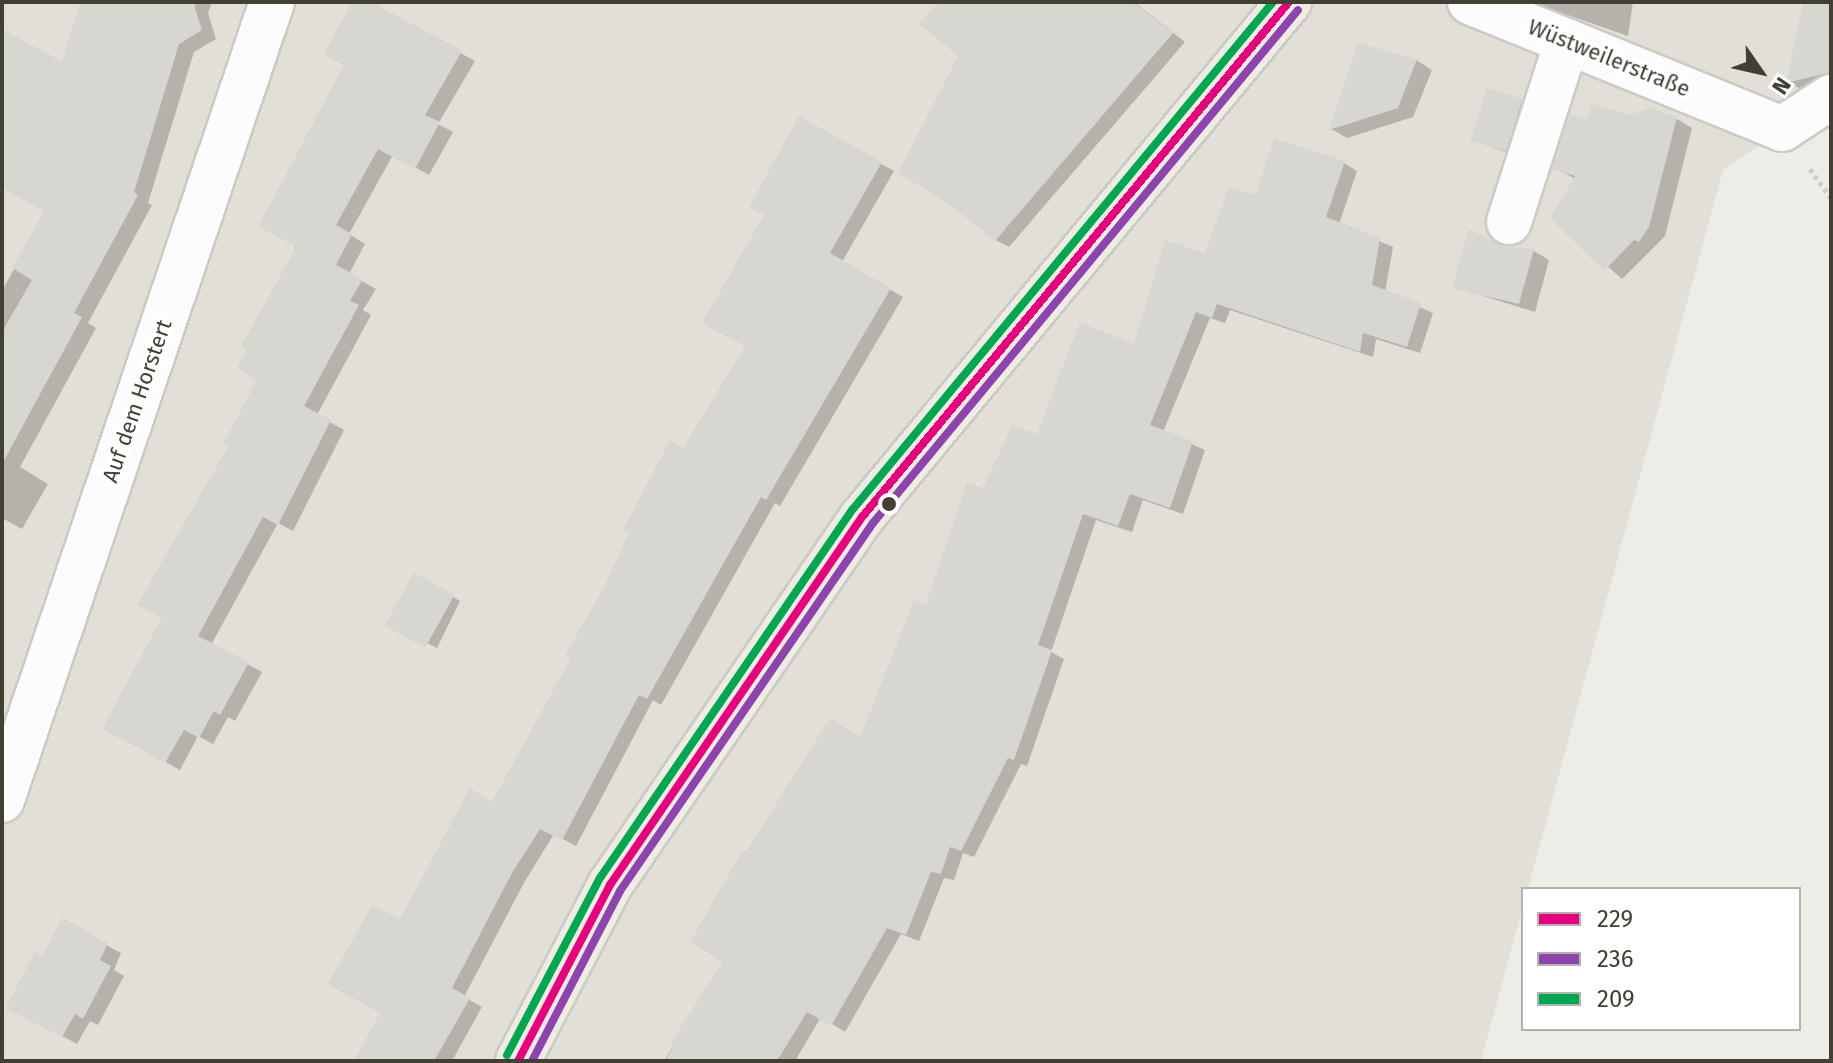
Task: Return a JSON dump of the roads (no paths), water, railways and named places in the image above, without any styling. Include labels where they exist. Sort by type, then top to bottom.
[{"type":"main road","points":[[518,1061],[610,885],[863,516],[1289,2]]},
{"type":"street","name":"Auf dem Horstert","points":[[2,800],[272,2]]},
{"type":"street","name":"Wüstweilerstraße","points":[[1470,2],[1782,129],[1831,97]]},
{"type":"street","points":[[1509,222],[1567,41]]}]
